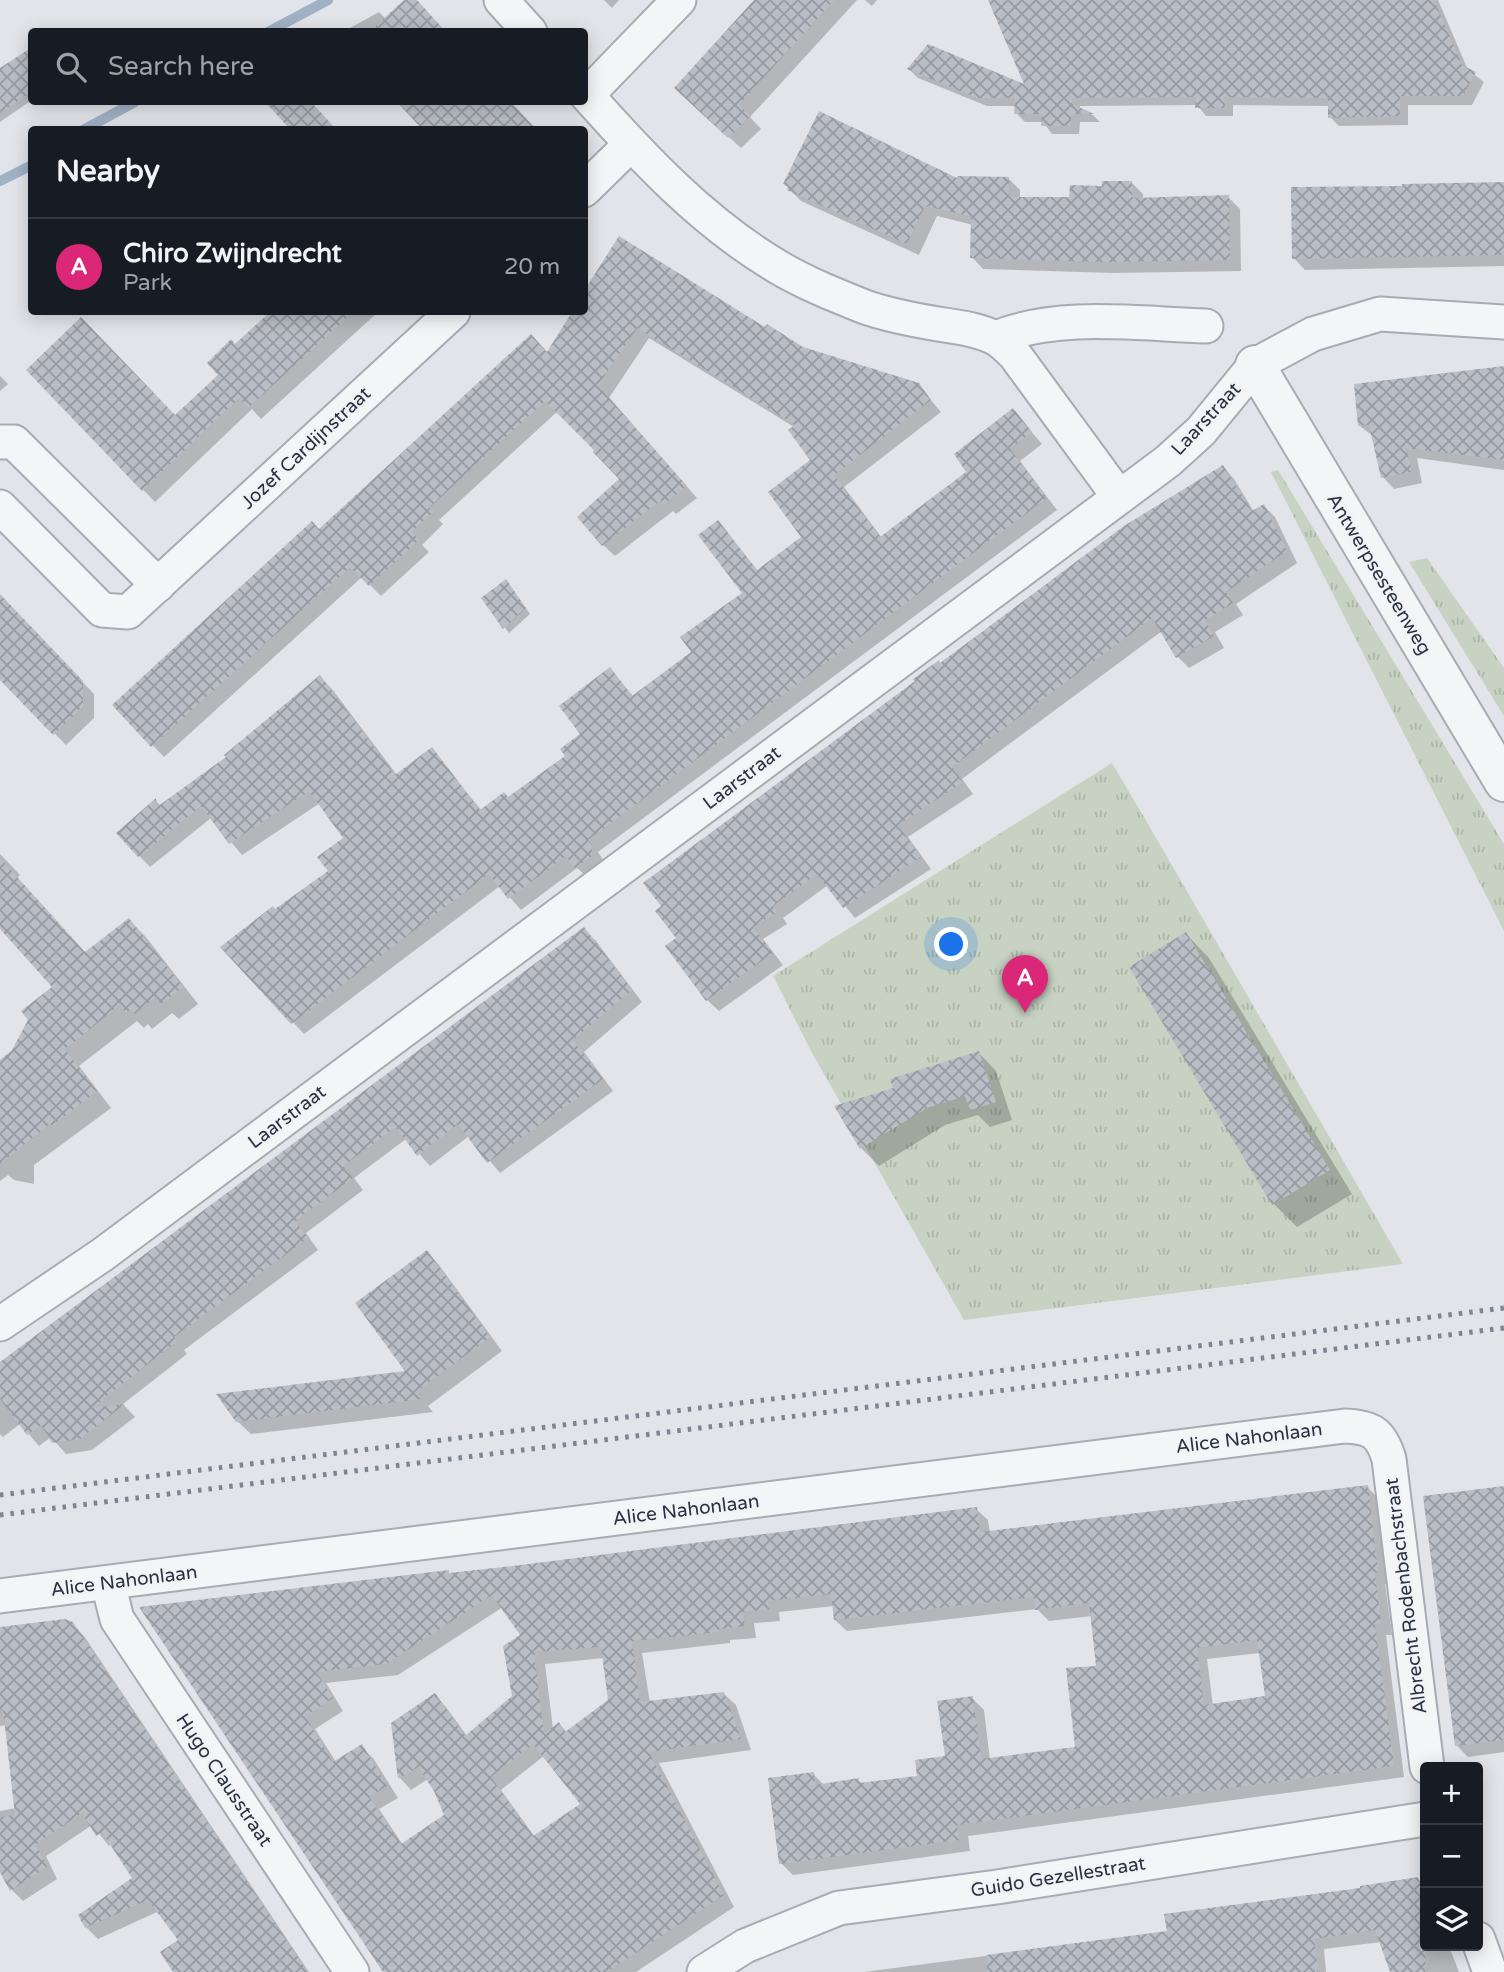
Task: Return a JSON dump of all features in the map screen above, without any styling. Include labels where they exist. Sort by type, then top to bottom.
[{"type":"street","points":[[501,0],[526,28]]},
{"type":"street","points":[[588,92],[680,0]]},
{"type":"street","points":[[588,96],[631,145],[726,232],[778,268],[869,308],[968,329],[996,338],[1015,355],[1119,497]]},
{"type":"street","points":[[588,186],[631,145]]},
{"type":"street","name":"Laarstraat","points":[[0,1324],[102,1255],[1168,461],[1201,431],[1255,365],[1313,334],[1380,314],[1504,322]]},
{"type":"street","name":"Jozef Cardijnstraat","points":[[0,507],[102,610],[128,612],[450,315]]},
{"type":"street","points":[[996,338],[1037,325],[1083,323],[1206,326]]},
{"type":"street","name":"Antwerpsesteenweg","points":[[1255,365],[1504,782]]},
{"type":"street","points":[[0,442],[14,442],[159,585]]},
{"type":"street","name":"Alice Nahonlaan","points":[[0,1596],[1331,1427],[1358,1426],[1371,1430]]},
{"type":"street","name":"Albrecht Rodenbachstraat","points":[[1371,1430],[1383,1442],[1389,1459],[1426,1762]]},
{"type":"street","name":"Hugo Clausstraat","points":[[108,1583],[117,1619],[352,1972]]},
{"type":"street","name":"Guido Gezellestraat","points":[[704,1972],[745,1946],[839,1908],[1420,1820]]},
{"type":"street","points":[[1482,1951],[1490,1972]]},
{"type":"green space","points":[[1278,470],[1504,844],[1504,931],[1271,472]]},
{"type":"green space","points":[[1427,558],[1504,668],[1504,716],[1409,562]]},
{"type":"green space","points":[[1112,763],[1403,1264],[964,1320],[811,1051],[773,976]]},
{"type":"building","points":[[404,0],[417,0],[442,28],[373,28]]},
{"type":"building","points":[[754,0],[834,0],[739,105],[751,116],[728,138],[674,88]]},
{"type":"building","points":[[988,0],[1434,0],[1462,65],[1476,72],[1463,96],[1400,96],[1400,116],[1328,118],[1328,98],[1224,97],[1225,108],[1195,108],[1196,97],[1072,98],[1072,104],[1094,114],[1071,114],[1071,126],[1041,126],[1042,114],[1014,114],[1015,98],[977,98],[907,69],[928,44],[1024,84]]},
{"type":"building","points":[[28,50],[28,95],[0,113],[0,68]]},
{"type":"building","points":[[268,105],[314,105],[333,126],[287,126]]},
{"type":"building","points":[[400,105],[514,105],[533,126],[419,126]]},
{"type":"building","points":[[819,111],[957,178],[1009,177],[1009,197],[1069,197],[1070,185],[1102,186],[1102,181],[1132,181],[1132,198],[1229,195],[1230,260],[1100,262],[970,258],[971,216],[925,206],[907,244],[787,190],[788,187],[783,184]]},
{"type":"building","points":[[1504,182],[1504,255],[1292,259],[1291,187]]},
{"type":"building","points":[[619,236],[765,327],[767,324],[803,347],[919,383],[931,400],[834,475],[880,537],[966,472],[954,454],[1013,408],[1032,432],[1010,449],[1047,498],[588,840],[592,845],[592,856],[575,868],[566,856],[508,899],[489,874],[291,1024],[220,947],[273,906],[275,909],[328,871],[317,857],[343,838],[309,791],[229,844],[201,806],[138,857],[116,833],[156,798],[157,807],[226,757],[224,755],[320,675],[395,775],[432,747],[480,810],[504,792],[508,797],[565,756],[560,749],[580,734],[559,706],[610,667],[632,696],[691,652],[680,637],[742,593],[698,535],[718,520],[757,570],[801,537],[768,492],[810,460],[788,430],[795,425],[637,328],[598,385],[687,486],[664,504],[661,500],[602,546],[577,517],[619,479],[545,401],[429,508],[433,512],[412,532],[419,540],[369,586],[350,567],[151,747],[112,705],[312,521],[319,529],[531,334],[547,352],[570,315],[588,315],[588,285]]},
{"type":"building","points":[[267,315],[350,315],[248,408],[239,398],[142,491],[26,370],[81,317],[175,415],[218,375],[207,363],[231,339],[235,344]]},
{"type":"building","points":[[1504,366],[1504,460],[1406,448],[1412,472],[1381,478],[1369,425],[1358,426],[1354,384]]},
{"type":"building","points":[[1223,465],[1252,511],[1264,504],[1287,551],[1226,592],[1233,603],[1205,620],[1214,636],[1176,658],[1152,618],[952,767],[963,782],[898,825],[921,857],[843,908],[817,874],[773,906],[777,912],[753,927],[773,953],[706,1001],[665,946],[676,938],[655,911],[661,906],[643,883],[915,681],[913,679],[939,660],[940,663],[1124,526]]},
{"type":"building","points":[[506,579],[526,608],[503,629],[481,598]]},
{"type":"building","points":[[0,594],[83,681],[83,706],[53,735],[0,680]]},
{"type":"building","points":[[0,858],[85,952],[129,918],[183,987],[161,1004],[156,997],[135,1014],[131,1009],[126,1013],[120,1005],[65,1049],[97,1091],[0,1164],[0,1060],[12,1050],[28,1020],[21,1011],[52,987],[0,929]]},
{"type":"building","points":[[584,927],[632,990],[573,1040],[603,1079],[487,1163],[458,1124],[417,1156],[396,1127],[343,1166],[353,1178],[295,1221],[308,1238],[174,1337],[177,1341],[92,1408],[125,1404],[80,1439],[52,1443],[41,1425],[27,1435],[0,1399],[0,1362]]},
{"type":"building","points":[[1186,932],[1330,1170],[1272,1205],[1129,967]]},
{"type":"building","points":[[979,1051],[996,1102],[970,1110],[965,1096],[927,1108],[860,1149],[834,1106],[893,1088],[890,1079]]},
{"type":"building","points":[[427,1250],[490,1337],[416,1392],[421,1399],[236,1422],[216,1394],[405,1371],[355,1303]]},
{"type":"building","points":[[1368,1485],[1381,1623],[1375,1624],[1394,1766],[957,1825],[959,1840],[779,1864],[768,1778],[814,1772],[815,1785],[859,1778],[859,1783],[917,1776],[915,1760],[945,1756],[937,1701],[973,1696],[981,1759],[1075,1747],[1066,1668],[1096,1666],[1089,1603],[1035,1610],[1034,1597],[834,1620],[831,1594],[768,1601],[769,1609],[743,1612],[745,1626],[719,1629],[719,1632],[632,1641],[640,1702],[724,1692],[741,1739],[649,1752],[724,1895],[607,1972],[383,1972],[139,1607],[449,1570],[449,1573],[521,1565],[977,1507],[980,1532]],"holes":[[[492,1595],[520,1635],[503,1646],[512,1696],[465,1736],[435,1693],[391,1723],[398,1779],[418,1767],[434,1791],[444,1815],[401,1844],[369,1797],[387,1786],[362,1744],[333,1762],[305,1716],[333,1698],[316,1672],[386,1664]],[[1257,1640],[1265,1696],[1204,1705],[1197,1648]],[[601,1647],[608,1700],[565,1732],[559,1722],[544,1734],[534,1652]],[[533,1744],[580,1804],[533,1836],[491,1777]]]},
{"type":"building","points":[[1504,1486],[1504,1740],[1455,1746],[1423,1496]]},
{"type":"building","points":[[65,1619],[73,1622],[308,1972],[173,1972],[160,1952],[178,1940],[148,1900],[85,1928],[78,1915],[132,1878],[102,1832],[96,1836],[82,1813],[36,1844],[47,1867],[10,1891],[0,1872],[0,1817],[15,1815],[3,1709],[0,1710],[0,1627]]},
{"type":"building","points":[[1418,1877],[1420,1951],[1425,1951],[1425,1972],[1390,1972],[1375,1930],[1314,1939],[1318,1972],[987,1972],[986,1955],[1167,1931],[1164,1914]]},
{"type":"waterway","points":[[276,28],[328,0]]},
{"type":"waterway","points":[[90,126],[129,105]]},
{"type":"waterway","points":[[0,181],[28,167]]},
{"type":"railway","points":[[0,1495],[1504,1308]]},
{"type":"railway","points":[[0,1515],[1504,1328]]},
{"type":"place","name":"Chiro Zwijndrecht","points":[[1025,1013]]}]
